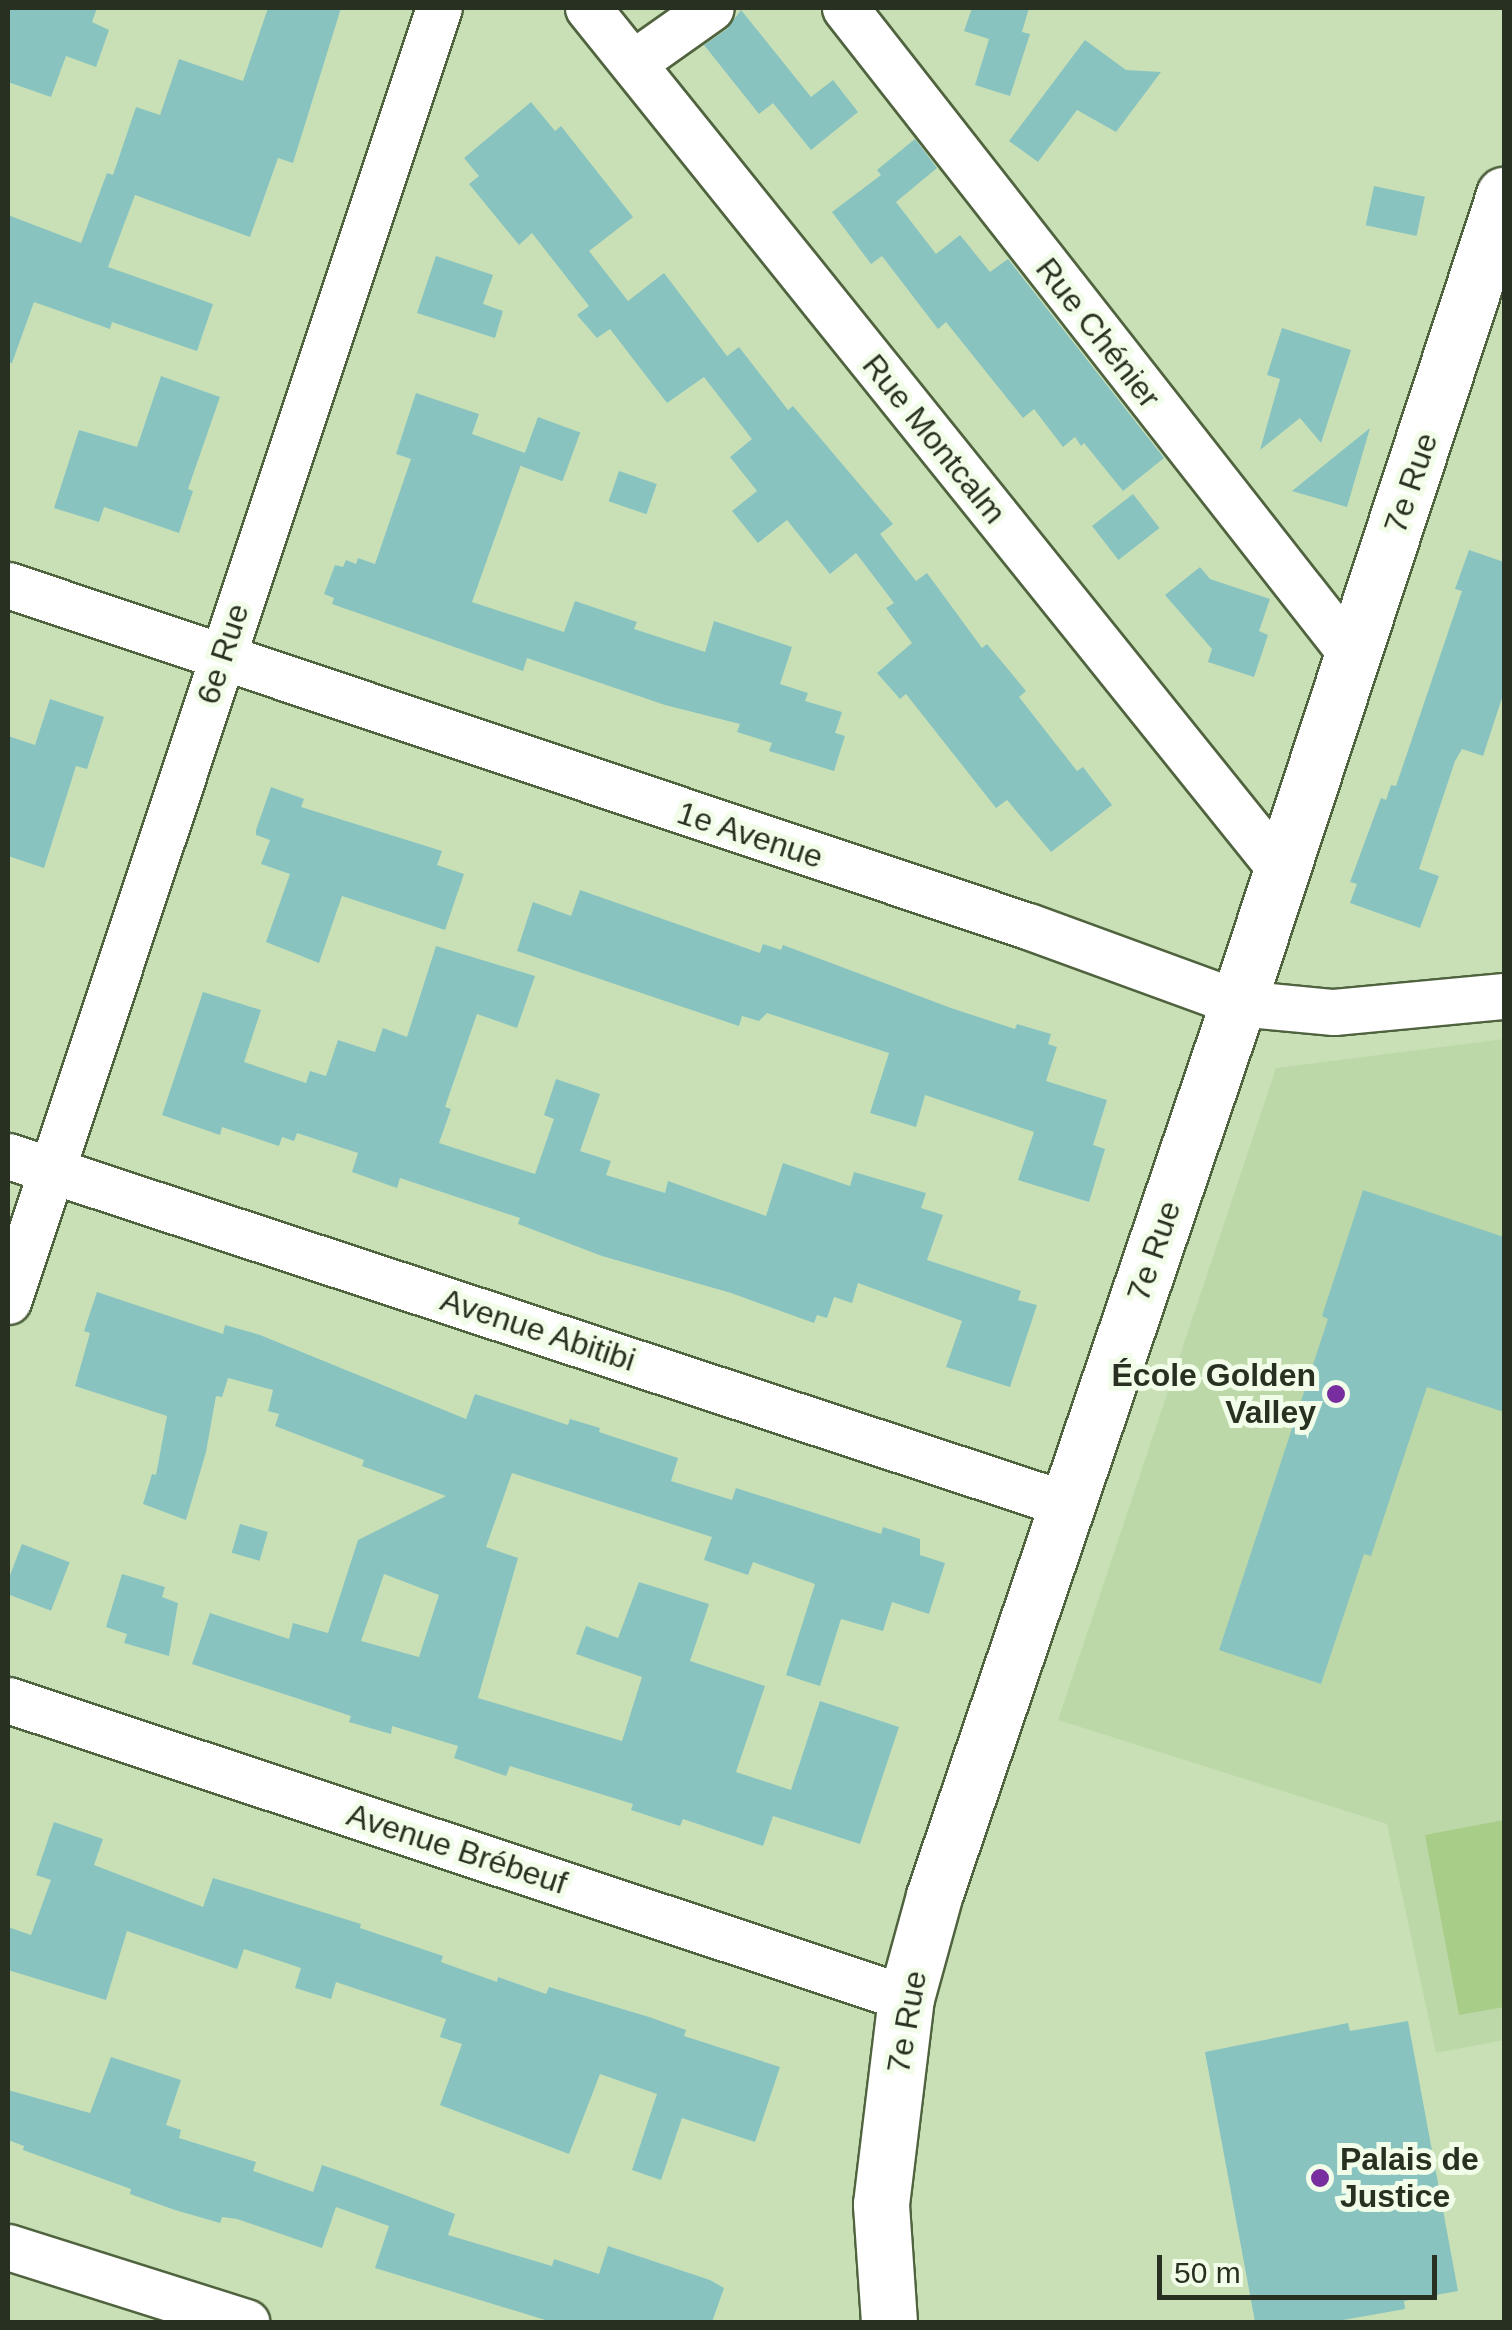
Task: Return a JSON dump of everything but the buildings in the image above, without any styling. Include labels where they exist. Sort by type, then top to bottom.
[{"type":"street","name":"6e Rue","points":[[8,1301],[439,8]]},
{"type":"street","name":"Rue Montcalm","points":[[588,8],[1281,870]]},
{"type":"street","points":[[633,63],[710,8]]},
{"type":"street","name":"Rue Chénier","points":[[845,8],[1353,656]]},
{"type":"street","name":"7e Rue","points":[[889,2322],[881,2204],[906,1998],[934,1896],[1353,656],[1489,302],[1504,195]]},
{"type":"street","name":"1e Avenue","points":[[8,586],[1028,926],[1238,1003],[1334,1012],[1504,996]]},
{"type":"street","name":"Avenue Abitibi","points":[[8,1156],[1068,1505]]},
{"type":"street","name":"Avenue Brébeuf","points":[[8,1700],[906,1998]]},
{"type":"street","points":[[8,2247],[246,2322]]},
{"type":"shaded area","name":"École Golden Valley","points":[[1504,1039],[1504,2040],[1436,2053],[1387,1824],[1058,1720],[1276,1068]]},
{"type":"shaded area","points":[[1504,1820],[1504,2007],[1459,2015],[1425,1835]]},
{"type":"place","name":"École Golden Valley","points":[[1336,1394]]},
{"type":"place","name":"Palais de Justice","points":[[1320,2178]]}]
